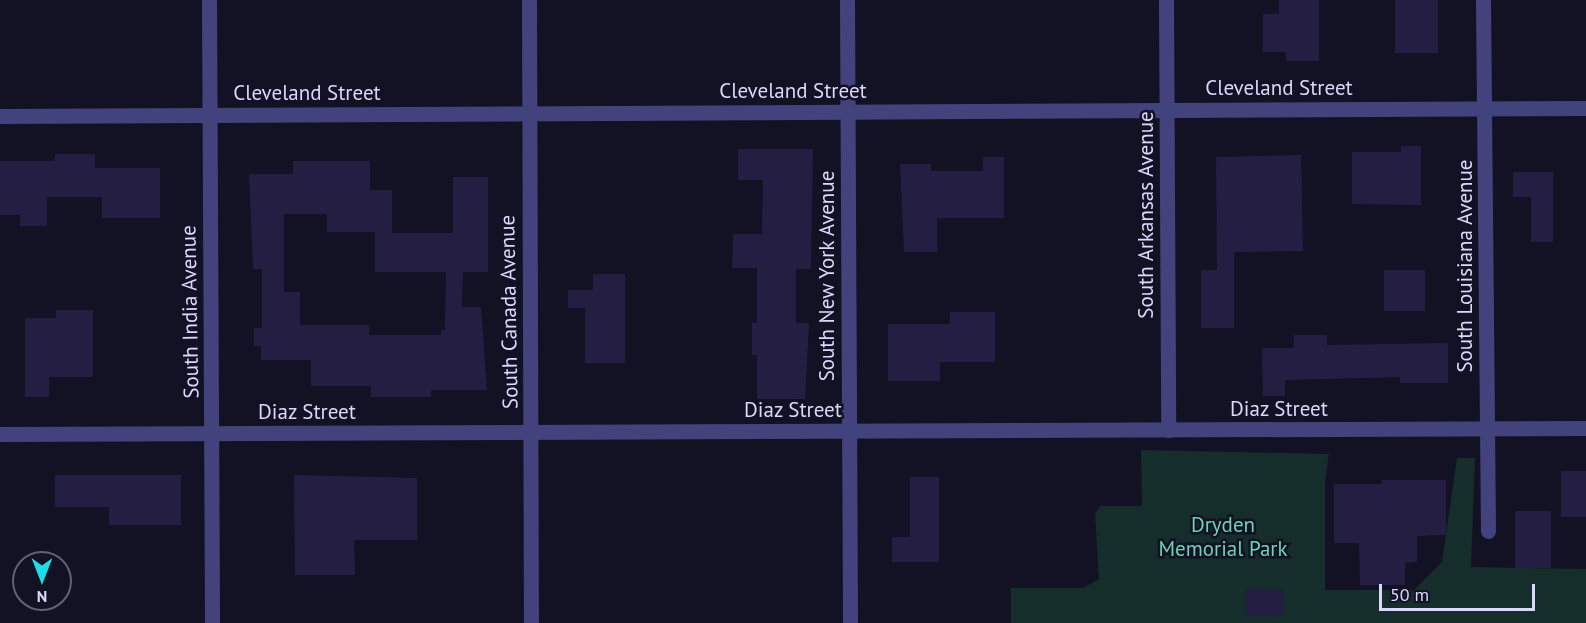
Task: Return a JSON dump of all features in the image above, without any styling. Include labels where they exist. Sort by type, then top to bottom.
[{"type":"street","name":"South India Avenue","points":[[209,0],[213,433],[212,623]]},
{"type":"street","name":"South Canada Avenue","points":[[529,0],[531,623]]},
{"type":"street","name":"South New York Avenue","points":[[847,0],[850,623]]},
{"type":"street","name":"South Arkansas Avenue","points":[[1166,0],[1168,430]]},
{"type":"street","name":"South Louisiana Avenue","points":[[1483,0],[1488,531]]},
{"type":"street","name":"Cleveland Street","points":[[0,116],[1586,108]]},
{"type":"street","name":"Diaz Street","points":[[0,434],[1586,428]]},
{"type":"green space","name":"Dryden Memorial Park","points":[[1141,450],[1329,454],[1325,480],[1325,590],[1414,590],[1442,562],[1457,458],[1475,458],[1471,567],[1586,569],[1586,623],[1011,623],[1011,588],[1083,588],[1099,579],[1095,514],[1100,506],[1142,506]]},
{"type":"building","points":[[1279,0],[1319,0],[1319,61],[1286,61],[1286,52],[1263,52],[1263,14],[1279,14]]},
{"type":"building","points":[[1395,0],[1438,0],[1438,53],[1395,53]]},
{"type":"building","points":[[1401,146],[1421,146],[1421,205],[1352,204],[1352,152],[1401,152]]},
{"type":"building","points":[[738,149],[813,149],[811,269],[796,269],[796,323],[809,323],[805,399],[757,399],[757,355],[752,355],[752,323],[757,323],[757,268],[732,268],[733,234],[762,234],[763,180],[738,180]]},
{"type":"building","points":[[55,154],[95,154],[95,168],[160,168],[160,218],[102,218],[102,197],[47,197],[47,226],[20,226],[20,215],[0,215],[0,161],[55,161]]},
{"type":"building","points":[[1301,155],[1303,251],[1234,252],[1234,328],[1201,328],[1201,270],[1217,270],[1216,157]]},
{"type":"building","points":[[983,157],[1004,157],[1004,218],[937,218],[937,252],[904,252],[900,164],[931,164],[931,171],[983,171]]},
{"type":"building","points":[[293,161],[370,161],[370,190],[392,190],[392,233],[453,233],[453,177],[488,177],[488,272],[463,272],[462,307],[481,307],[487,390],[431,390],[431,397],[371,397],[371,386],[311,386],[311,360],[261,360],[261,346],[254,346],[254,328],[262,328],[262,269],[253,269],[249,174],[293,174]],"holes":[[[284,214],[327,214],[327,232],[375,232],[375,272],[446,272],[445,330],[441,330],[441,335],[369,335],[369,325],[300,325],[300,292],[284,292]]]},
{"type":"building","points":[[1513,172],[1553,172],[1553,242],[1531,242],[1531,197],[1513,197]]},
{"type":"building","points":[[1384,270],[1425,270],[1425,311],[1384,311]]},
{"type":"building","points":[[593,274],[625,274],[625,363],[585,363],[585,308],[568,308],[568,290],[593,290]]},
{"type":"building","points":[[56,310],[93,310],[93,377],[49,377],[49,397],[25,397],[25,318],[56,318]]},
{"type":"building","points":[[950,312],[995,312],[995,362],[940,362],[940,381],[888,381],[888,324],[950,324]]},
{"type":"building","points":[[1294,335],[1327,335],[1327,345],[1448,343],[1448,383],[1400,383],[1400,377],[1285,380],[1285,396],[1263,396],[1262,348],[1294,348]]},
{"type":"building","points":[[1561,471],[1586,471],[1586,517],[1561,517]]},
{"type":"building","points":[[55,475],[181,475],[181,525],[109,525],[109,507],[55,507]]},
{"type":"building","points":[[294,475],[417,478],[417,540],[354,540],[355,575],[295,575]]},
{"type":"building","points":[[910,477],[939,477],[939,562],[892,562],[892,537],[910,537]]},
{"type":"building","points":[[1382,480],[1446,480],[1446,535],[1417,536],[1417,562],[1405,563],[1405,585],[1360,585],[1359,543],[1334,543],[1334,484],[1382,484]]},
{"type":"building","points":[[1515,511],[1551,511],[1551,568],[1515,568]]},
{"type":"building","points":[[1247,588],[1284,590],[1283,617],[1246,615]]}]
